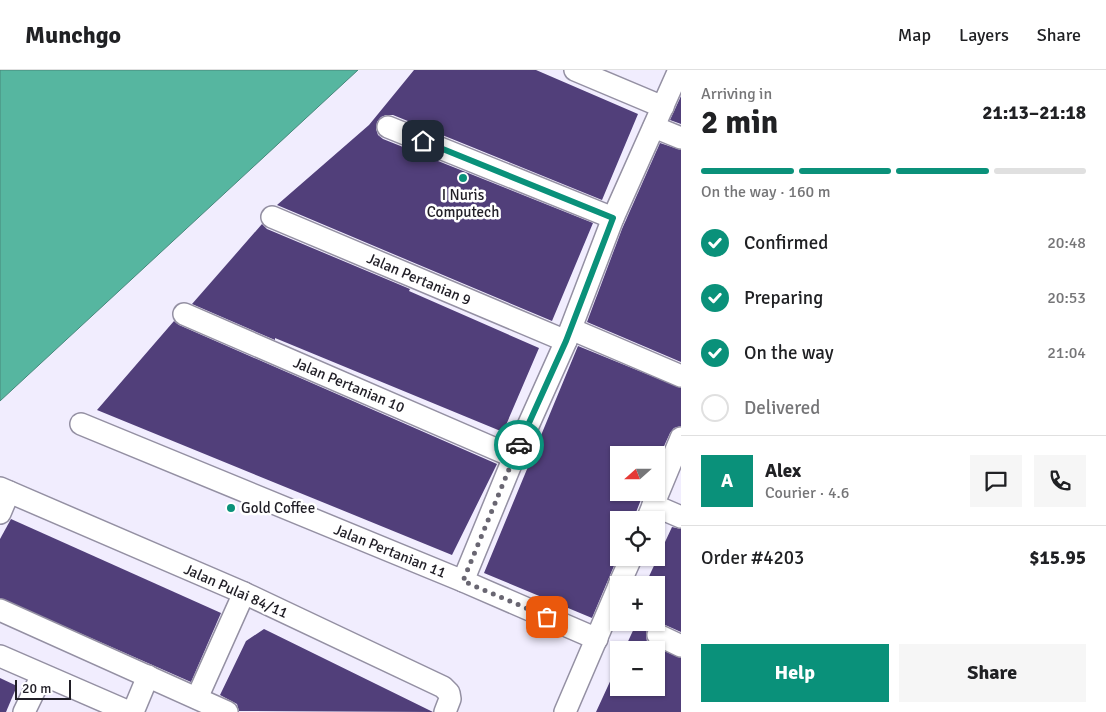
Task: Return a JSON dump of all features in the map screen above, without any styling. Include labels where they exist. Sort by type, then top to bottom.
[{"type":"street","points":[[575,70],[664,107]]},
{"type":"street","points":[[463,581],[514,457],[569,335],[613,218],[679,70]]},
{"type":"street","points":[[388,126],[613,218]]},
{"type":"street","points":[[654,127],[681,138]]},
{"type":"street","name":"Jalan Pertanian 9","points":[[272,217],[569,335],[681,376]]},
{"type":"street","name":"Jalan Pertanian 10","points":[[184,314],[514,457]]},
{"type":"street","name":"Jalan Pertanian 11","points":[[81,424],[463,581],[597,639]]},
{"type":"street","points":[[650,511],[681,438]]},
{"type":"street","points":[[0,513],[5,490]]},
{"type":"street","name":"Jalan Pulai 84/11","points":[[5,490],[244,593],[443,687],[449,693],[450,700],[445,712]]},
{"type":"street","points":[[665,514],[681,517]]},
{"type":"street","points":[[197,698],[244,593]]},
{"type":"street","points":[[565,712],[610,608]]},
{"type":"street","points":[[0,610],[227,712]]},
{"type":"street","points":[[658,634],[681,646]]},
{"type":"street","points":[[0,656],[131,712],[148,676]]},
{"type":"street","points":[[24,712],[42,675]]},
{"type":"shaded area","points":[[0,70],[358,70],[0,401]]},
{"type":"building","points":[[414,70],[536,70],[638,114],[602,200],[393,115],[381,117],[377,122],[376,129],[378,135],[383,139],[593,223],[552,321],[277,205],[369,125]]},
{"type":"building","points":[[681,96],[681,124],[670,120]]},
{"type":"building","points":[[660,143],[681,150],[681,362],[587,322],[622,229]]},
{"type":"building","points":[[262,224],[267,229],[410,289],[409,291],[539,348],[503,432],[275,338],[275,340],[192,304]]},
{"type":"building","points":[[174,321],[179,325],[497,464],[452,555],[97,410]]},
{"type":"building","points":[[578,346],[681,388],[681,426],[674,428],[664,446],[610,446],[610,501],[640,501],[637,511],[610,511],[610,566],[614,566],[592,618],[484,573]]},
{"type":"building","points":[[11,519],[221,613],[191,682],[0,598],[0,539]]},
{"type":"building","points":[[672,527],[681,529],[681,632],[665,625],[665,576],[649,576],[654,566],[665,566],[665,542]]},
{"type":"building","points":[[264,629],[433,712],[239,711],[237,704],[220,695],[246,641]]},
{"type":"building","points":[[633,631],[647,631],[647,641],[628,641]]},
{"type":"building","points":[[665,651],[681,658],[681,712],[596,712],[610,682],[610,696],[665,696]]},
{"type":"building","points":[[0,678],[17,686],[6,712],[0,712]]},
{"type":"way so far","points":[[519,445],[463,581],[547,617]]},
{"type":"place","name":"I Nuris Computech","points":[[463,178]]},
{"type":"place","name":"Gold Coffee","points":[[231,508]]},
{"type":"route","points":[[423,141],[613,218],[566,341],[519,445]]}]
